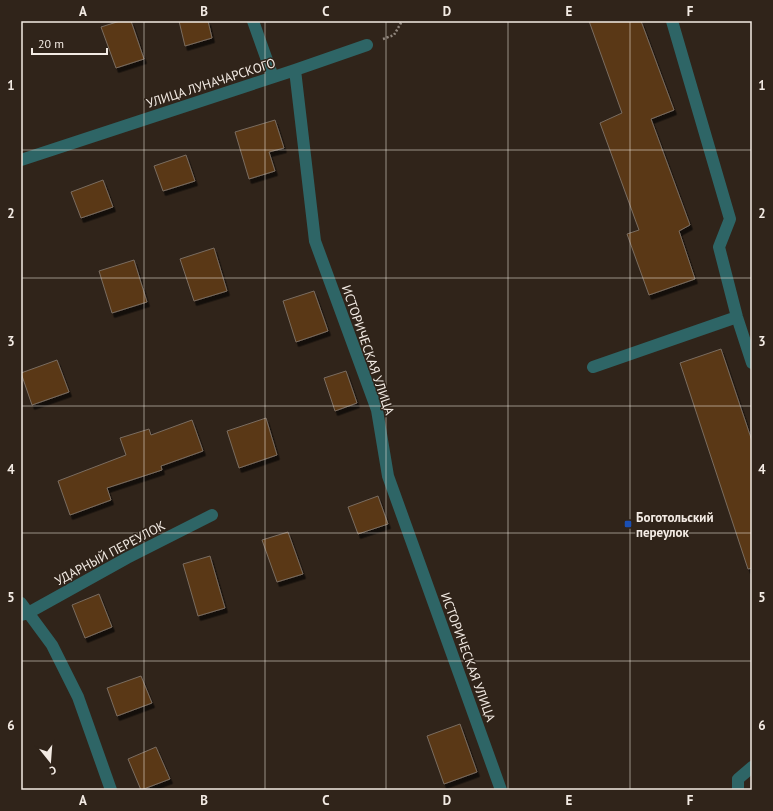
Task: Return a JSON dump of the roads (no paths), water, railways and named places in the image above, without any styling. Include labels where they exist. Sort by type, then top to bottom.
[{"type":"street","points":[[253,21],[273,77]]},
{"type":"street","points":[[672,21],[730,219],[719,247],[737,317],[752,363]]},
{"type":"street","name":"УЛИЦА ЛУНАЧАРСКОГО","points":[[21,160],[367,45]]},
{"type":"street","name":"ИСТОРИЧЕСКАЯ УЛИЦА","points":[[295,70],[315,241],[377,410],[388,476],[502,790]]},
{"type":"street","points":[[594,368],[737,317]]},
{"type":"street","name":"УДАРНЫЙ ПЕРЕУЛОК","points":[[25,614],[127,558],[212,515]]},
{"type":"street","points":[[21,603],[25,614],[52,645],[78,697],[111,790]]},
{"type":"street","points":[[738,790],[738,779],[752,767]]},
{"type":"place","name":"Боготольский переулок","points":[[628,524]]}]
